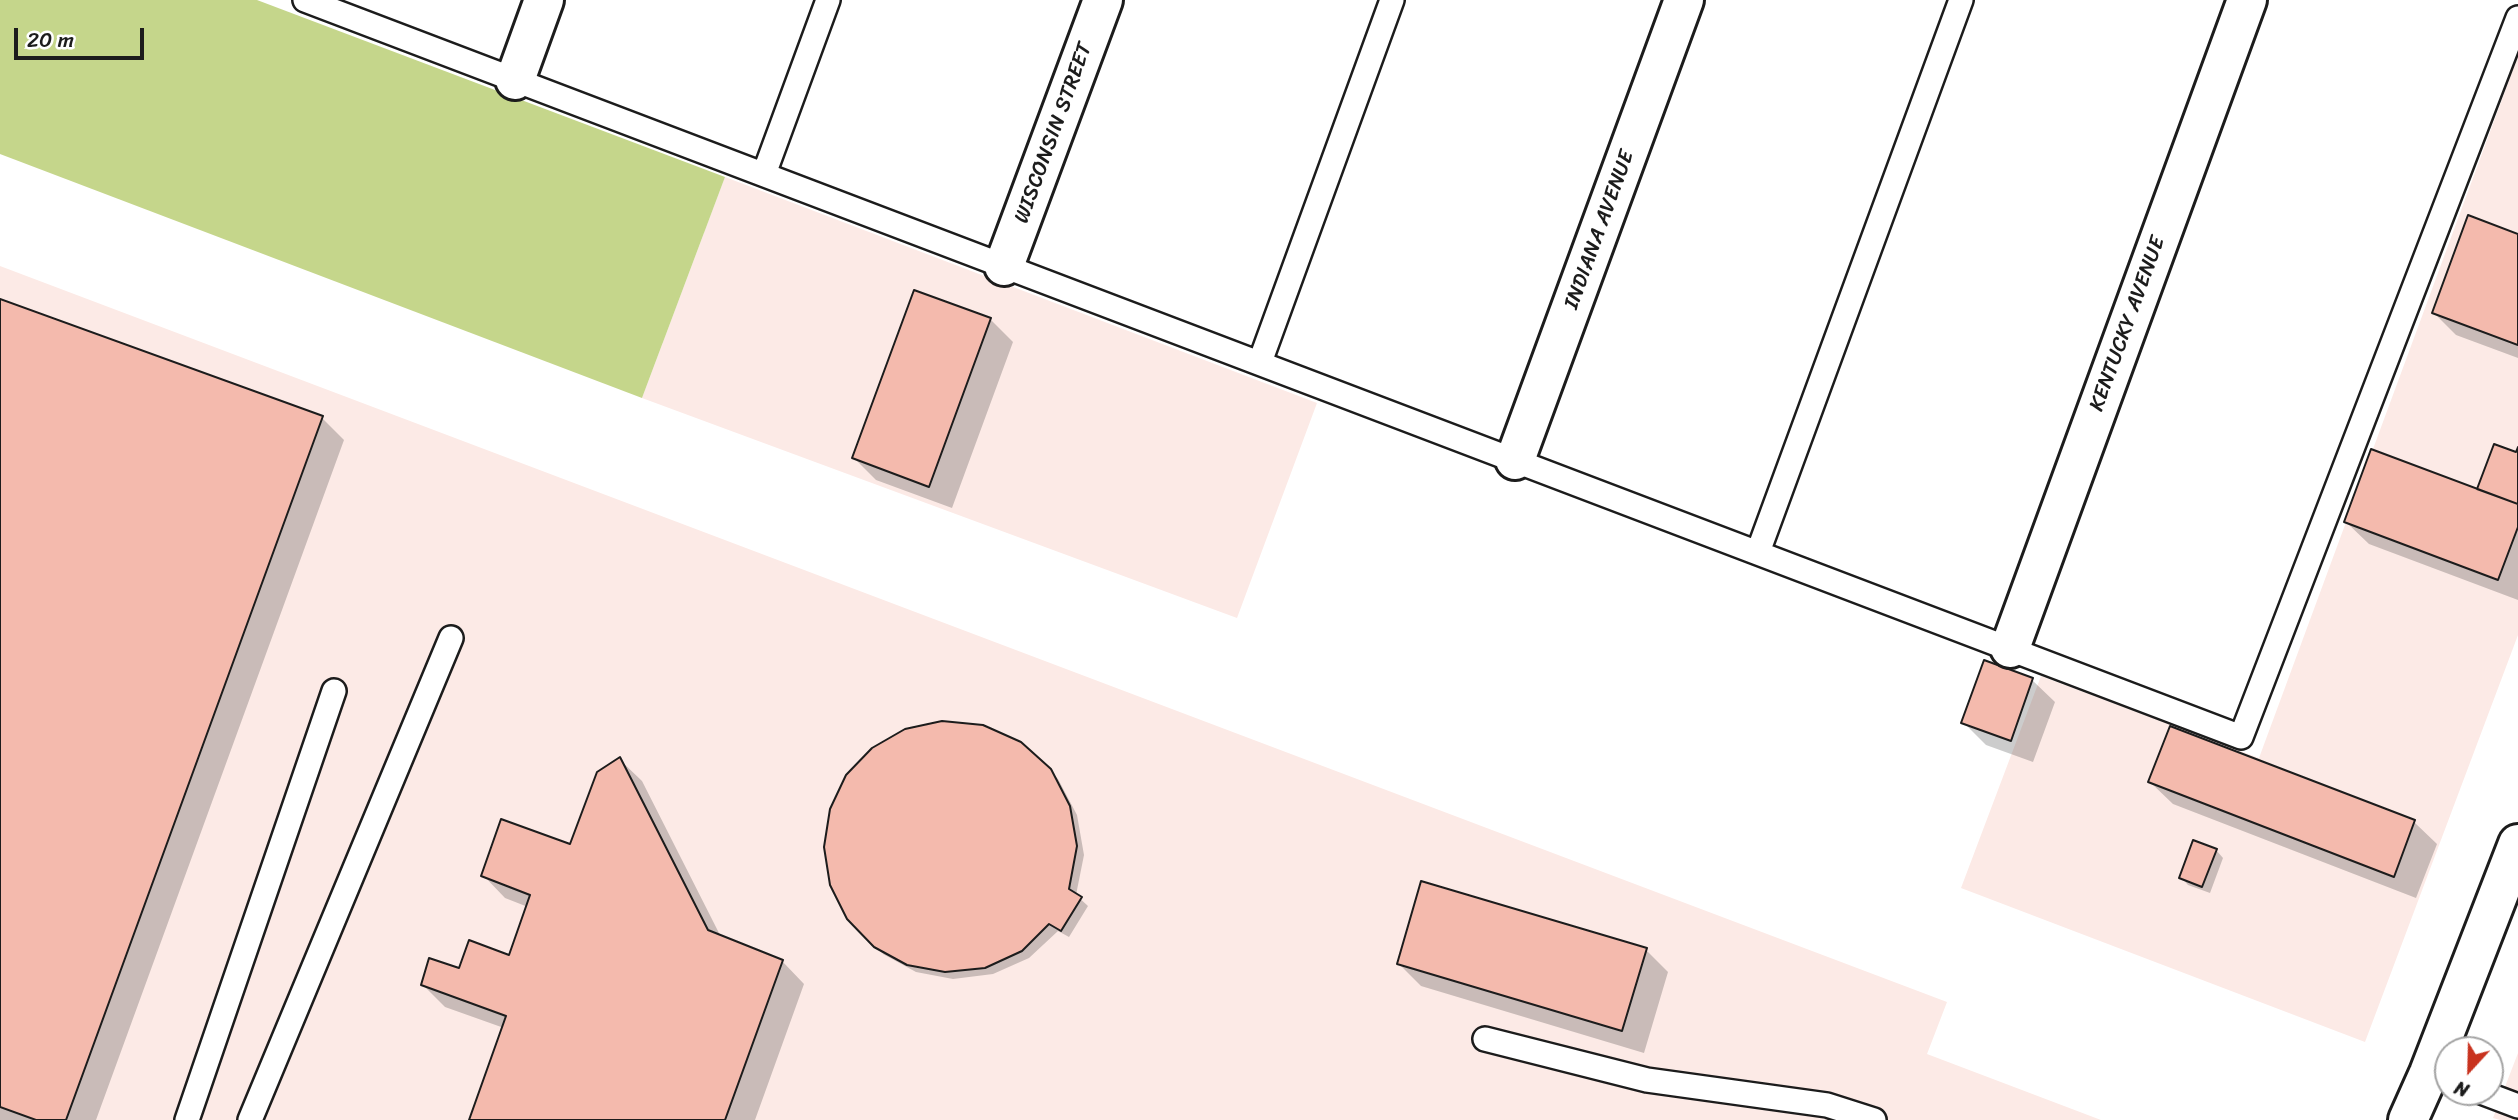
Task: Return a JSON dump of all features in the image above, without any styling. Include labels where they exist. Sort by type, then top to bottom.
[{"type":"street","points":[[515,80],[544,0]]},
{"type":"street","name":"WISCONSIN STREET","points":[[1004,265],[1103,0]]},
{"type":"street","name":"INDIANA AVENUE","points":[[1516,460],[1684,0]]},
{"type":"street","name":"KENTUCKY AVENUE","points":[[2010,648],[2247,0]]},
{"type":"street","points":[[2453,1036],[2518,844]]},
{"type":"street","points":[[2408,1120],[2434,1084]]},
{"type":"lane","points":[[305,0],[2241,737],[2518,18]]},
{"type":"lane","points":[[764,174],[828,0]]},
{"type":"lane","points":[[1260,362],[1392,0]]},
{"type":"lane","points":[[1758,552],[1961,0]]},
{"type":"lane","points":[[250,1120],[451,638]]},
{"type":"lane","points":[[187,1120],[334,691]]},
{"type":"lane","points":[[1485,1039],[1647,1080],[1827,1105],[1874,1120]]},
{"type":"shaded area","points":[[2518,56],[2518,635],[2365,1042],[1961,888],[2041,676],[2259,758]]},
{"type":"shaded area","points":[[725,177],[1317,403],[1237,618],[642,398]]},
{"type":"shaded area","points":[[0,266],[1947,1002],[1927,1054],[2101,1120],[0,1120]]},
{"type":"shaded area","points":[[2518,1053],[2518,1120],[2493,1118],[2498,1106],[2504,1106],[2504,1089]]},
{"type":"green space","points":[[0,0],[257,0],[725,177],[642,398],[0,154]]},
{"type":"building","points":[[2468,215],[2518,234],[2518,345],[2432,313]]},
{"type":"building","points":[[914,290],[991,318],[929,487],[852,458]]},
{"type":"building","points":[[0,299],[323,416],[66,1120],[36,1120],[0,1107]]},
{"type":"building","points":[[2494,444],[2516,452],[2518,447],[2518,504],[2477,489]]},
{"type":"building","points":[[2371,449],[2518,504],[2518,527],[2498,580],[2344,522]]},
{"type":"building","points":[[1984,660],[2033,678],[2011,741],[1961,723]]},
{"type":"building","points":[[942,721],[983,725],[1021,742],[1051,769],[1070,806],[1077,846],[1069,889],[1082,897],[1061,931],[1049,924],[1022,951],[985,968],[945,972],[907,965],[874,947],[847,919],[830,885],[824,847],[830,809],[846,775],[872,748],[905,729]]},
{"type":"building","points":[[2170,726],[2415,820],[2394,877],[2148,782]]},
{"type":"building","points":[[620,757],[708,930],[783,960],[725,1120],[469,1120],[506,1016],[421,985],[429,958],[459,968],[469,940],[509,955],[530,895],[481,876],[501,819],[570,844],[597,772]]},
{"type":"building","points":[[2193,840],[2217,849],[2202,887],[2179,878]]},
{"type":"building","points":[[1421,881],[1647,948],[1622,1031],[1397,964]]}]
